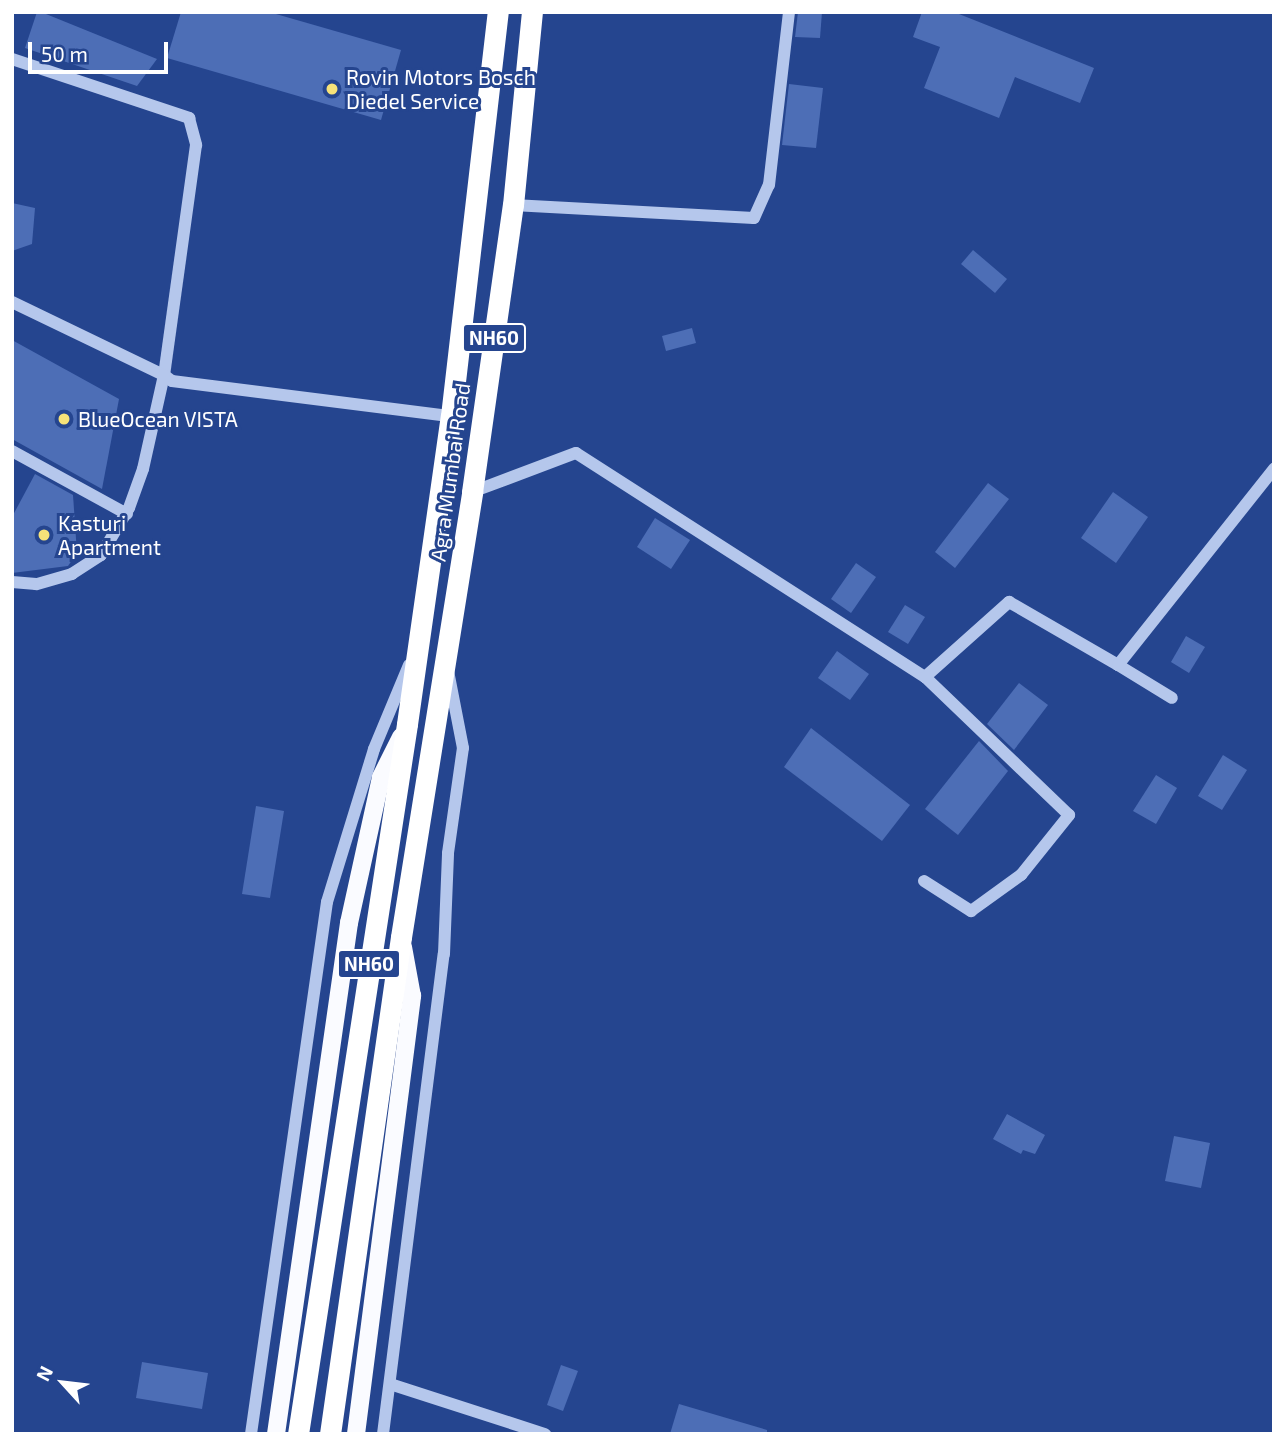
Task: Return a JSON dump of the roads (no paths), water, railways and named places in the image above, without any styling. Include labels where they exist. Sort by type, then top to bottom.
[{"type":"highway","name":"Agra Mumbai Road","points":[[419,642],[451,416],[498,12]]},
{"type":"highway","name":"Agra Mumbai Road","points":[[401,937],[446,663],[513,205],[531,12]]},
{"type":"highway","name":"NH60","points":[[298,1434],[318,1285],[419,642]]},
{"type":"highway","name":"NH60","points":[[330,1434],[401,937]]},
{"type":"main road","points":[[276,1434],[349,923],[381,777],[407,724]]},
{"type":"main road","points":[[356,1434],[412,996],[401,937]]},
{"type":"street","points":[[513,205],[754,218],[769,185],[789,12]]},
{"type":"street","points":[[12,59],[189,118],[196,145],[164,375],[143,470],[127,514],[101,555],[72,574],[36,584],[12,582]]},
{"type":"street","points":[[12,302],[172,381],[451,416]]},
{"type":"street","points":[[12,452],[127,514]]},
{"type":"street","points":[[472,492],[576,453],[925,677],[1069,815],[1021,875],[971,911],[924,881]]},
{"type":"street","points":[[1118,665],[1274,469]]},
{"type":"street","points":[[925,677],[1009,602],[1172,698]]},
{"type":"street","points":[[251,1434],[327,902],[374,749],[419,642]]},
{"type":"street","points":[[383,1434],[444,954],[448,853],[463,748],[446,663]]},
{"type":"street","points":[[390,1384],[545,1434]]},
{"type":"place","name":"Rovin Motors Bosch Diedel Service","points":[[332,89]]},
{"type":"place","name":"BlueOcean VISTA","points":[[64,419]]},
{"type":"place","name":"Kasturi Apartment","points":[[44,535]]}]
